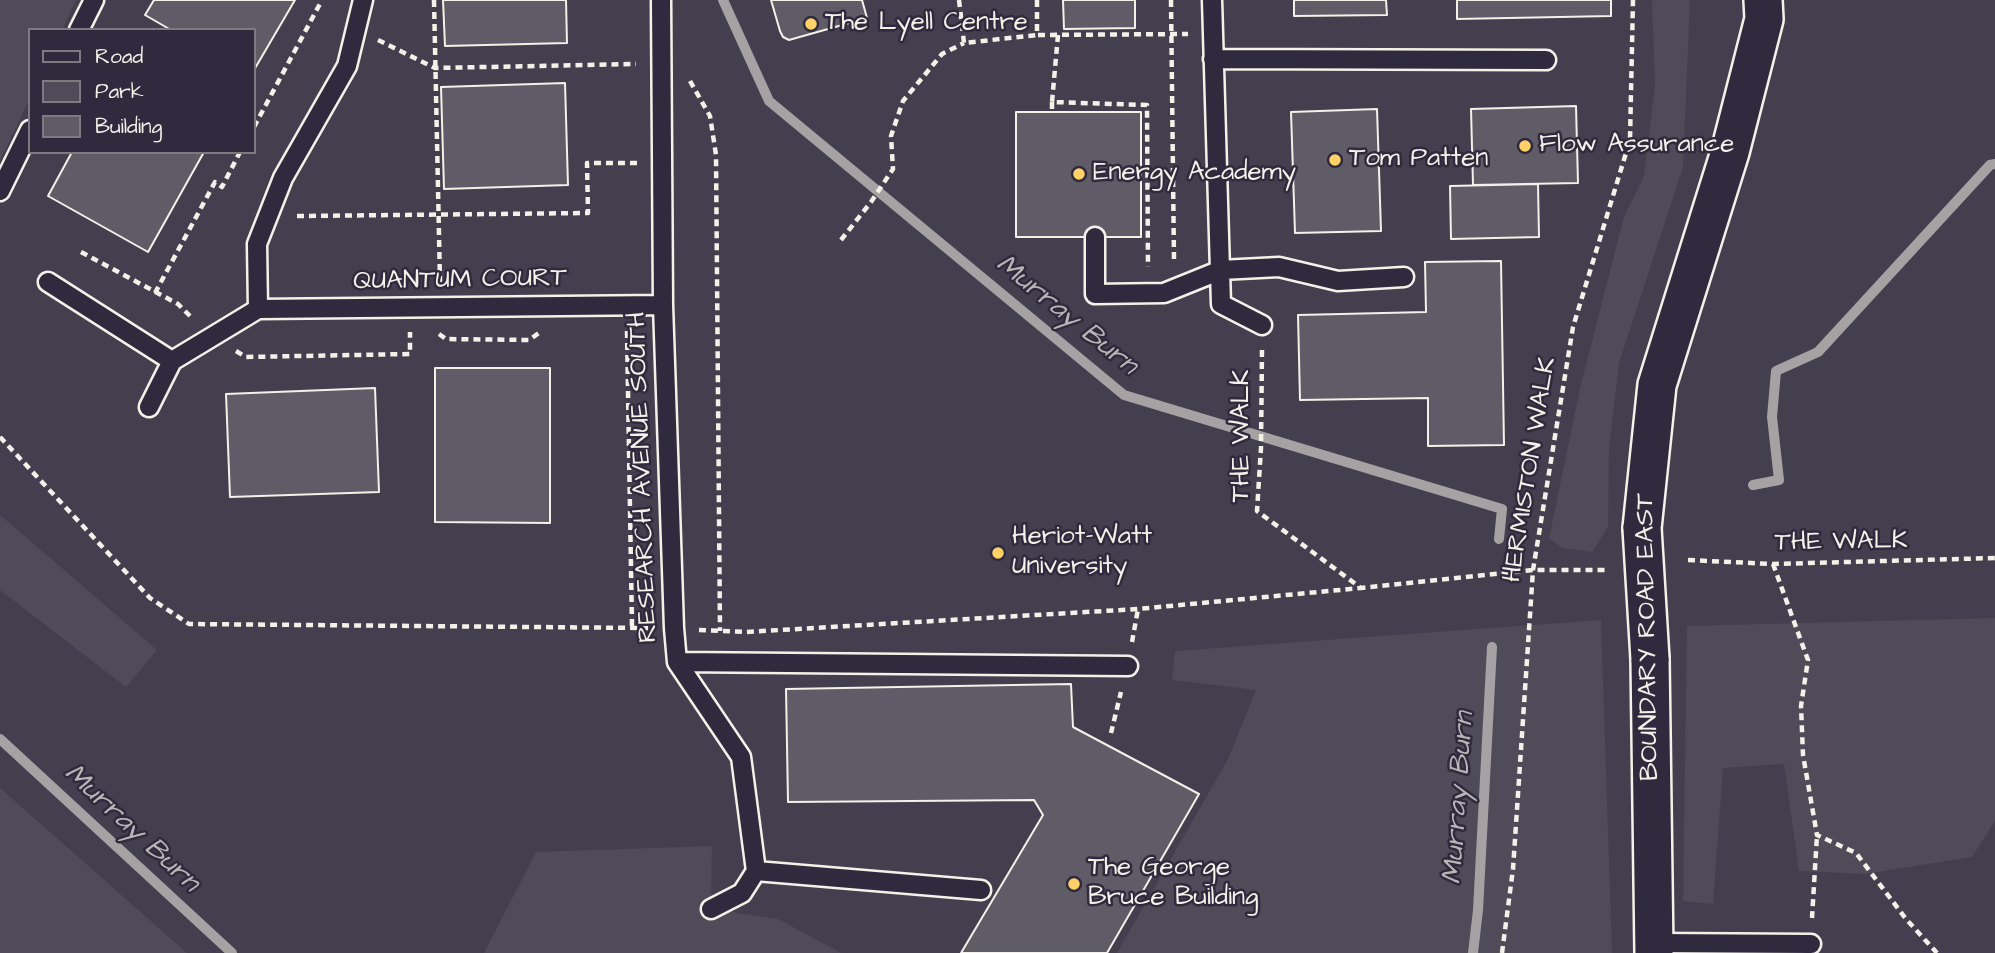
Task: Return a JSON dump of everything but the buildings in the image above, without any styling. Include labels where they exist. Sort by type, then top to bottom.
[{"type":"street","name":"BOUNDARY ROAD EAST","points":[[1654,948],[1650,659],[1642,528],[1657,386],[1730,152],[1764,19],[1763,0]]},
{"type":"lane","points":[[80,28],[94,0]]},
{"type":"lane","points":[[149,407],[173,361],[258,309],[257,244],[282,178],[347,66],[363,0]]},
{"type":"lane","name":"RESEARCH AVENUE SOUTH","points":[[661,0],[663,305],[677,662],[741,757],[756,871]]},
{"type":"lane","points":[[1212,0],[1222,303],[1262,325]]},
{"type":"lane","points":[[1213,59],[1546,60]]},
{"type":"lane","points":[[0,191],[28,134]]},
{"type":"lane","points":[[1095,237],[1095,294],[1164,293],[1221,270],[1279,267],[1338,281],[1404,277]]},
{"type":"lane","points":[[48,282],[173,361]]},
{"type":"lane","name":"QUANTUM COURT","points":[[258,309],[663,305]]},
{"type":"lane","points":[[677,662],[1128,666]]},
{"type":"lane","points":[[711,909],[741,893],[756,871],[981,891]]},
{"type":"lane","points":[[1654,948],[1811,944]]},
{"type":"path","points":[[256,123],[322,0]]},
{"type":"path","points":[[434,0],[441,307]]},
{"type":"path","points":[[959,0],[964,43]]},
{"type":"path","points":[[1037,0],[1037,35]]},
{"type":"path","points":[[1171,0],[1175,289]]},
{"type":"path","name":"HERMISTON WALK","points":[[1502,953],[1513,869],[1533,570],[1573,327],[1630,140],[1633,0]]},
{"type":"path","points":[[356,30],[435,68],[689,62],[690,81],[710,116],[716,155],[720,631]]},
{"type":"path","points":[[841,240],[893,169],[891,136],[903,101],[942,54],[964,43],[1037,35],[1213,34]]},
{"type":"path","points":[[1052,111],[1058,35]]},
{"type":"path","points":[[1052,102],[1147,105],[1149,293]]},
{"type":"path","points":[[155,293],[215,182],[222,187],[239,154]]},
{"type":"path","points":[[268,216],[588,213],[587,163],[662,163]]},
{"type":"path","points":[[81,252],[178,304],[211,338],[246,357],[410,354],[410,325]]},
{"type":"path","name":"THE WALK","points":[[1262,325],[1258,511],[1361,588]]},
{"type":"path","points":[[435,331],[446,339],[529,340],[548,326]]},
{"type":"path","points":[[627,326],[632,628]]},
{"type":"path","points":[[0,437],[150,598],[189,624],[759,631],[1138,609],[1533,570],[1605,570]]},
{"type":"path","name":"THE WALK","points":[[1688,561],[1773,564],[1995,558]]},
{"type":"path","points":[[1773,564],[1808,660],[1801,706],[1803,755],[1817,835],[1811,944]]},
{"type":"path","points":[[1817,835],[1856,853],[1906,919],[1937,953]]},
{"type":"shaded area","name":"Heriot-Watt University","points":[[0,0],[1995,0],[1995,953],[0,953]]},
{"type":"green space","points":[[0,0],[76,0],[63,28],[28,28],[28,102],[0,161]]},
{"type":"green space","points":[[1652,0],[1690,0],[1683,167],[1619,363],[1609,448],[1608,527],[1592,552],[1562,548],[1549,538],[1581,384],[1624,217],[1644,176],[1655,85]]},
{"type":"green space","points":[[0,515],[157,650],[126,687],[0,590]]},
{"type":"green space","points":[[1995,618],[1995,821],[1972,857],[1865,874],[1799,871],[1784,764],[1723,768],[1713,904],[1683,901],[1687,626]]},
{"type":"green space","points":[[1601,620],[1612,953],[1117,953],[1228,759],[1256,690],[1172,680],[1175,651]]},
{"type":"green space","points":[[0,788],[187,953],[0,953]]},
{"type":"green space","points":[[712,846],[711,909],[778,919],[841,953],[484,953],[536,852]]},
{"type":"waterway","name":"Murray Burn","points":[[723,0],[769,101],[1124,395],[1502,509],[1499,539]]},
{"type":"waterway","points":[[1753,485],[1779,480],[1772,417],[1776,371],[1818,352],[1990,165],[1995,164]]},
{"type":"waterway","name":"Murray Burn","points":[[1473,953],[1478,910],[1492,647]]},
{"type":"waterway","name":"Murray Burn","points":[[0,739],[232,953]]},
{"type":"place","name":"The Lyell Centre","points":[[811,24]]},
{"type":"place","name":"Flow Assurance","points":[[1525,146]]},
{"type":"place","name":"Tom Patten","points":[[1335,160]]},
{"type":"place","name":"Energy Academy","points":[[1079,174]]},
{"type":"place","name":"Heriot-Watt University","points":[[998,553]]},
{"type":"place","name":"The George Bruce Building","points":[[1074,884]]}]
